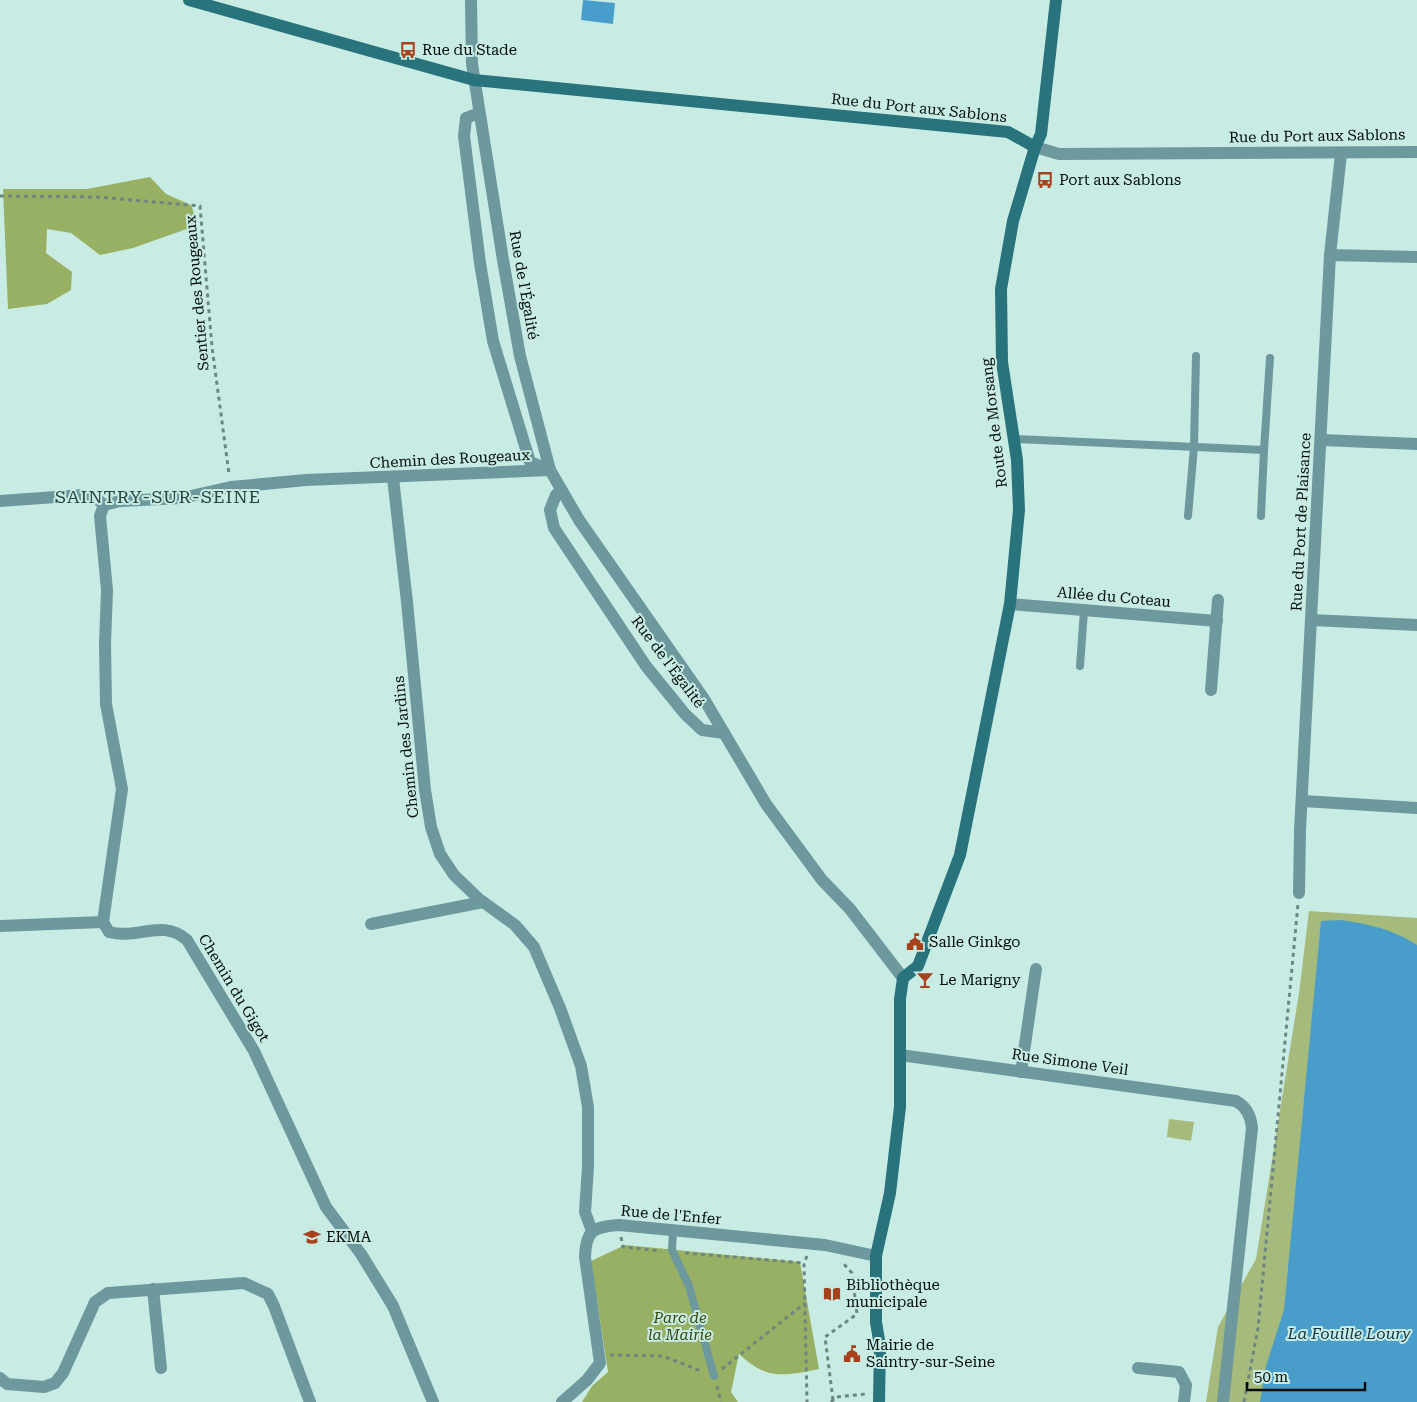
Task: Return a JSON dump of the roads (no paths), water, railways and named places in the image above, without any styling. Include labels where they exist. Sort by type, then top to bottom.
[{"type":"street","name":"Rue du Port aux Sablons","points":[[188,0],[474,80],[1008,132],[1035,147],[1059,154],[1341,154],[1417,152]]},
{"type":"street","points":[[471,0],[474,80]]},
{"type":"street","name":"Route de Morsang","points":[[903,978],[918,966],[960,855],[1010,604],[1019,510],[1014,440],[1002,362],[1001,289],[1014,221],[1035,147],[1041,134],[1046,103],[1056,0]]},
{"type":"street","name":"Rue de l'Égalité","points":[[474,80],[520,356],[550,470],[579,520],[704,699],[766,804],[822,880],[850,909],[903,978]]},
{"type":"street","name":"Chemin des Rougeaux","points":[[479,113],[466,118],[464,136],[480,263],[493,341],[530,462],[550,470]]},
{"type":"street","name":"Rue du Port de Plaisance","points":[[1299,893],[1300,830],[1322,440],[1330,255],[1341,154]]},
{"type":"street","points":[[1330,255],[1417,257]]},
{"type":"street","points":[[1322,440],[1417,444]]},
{"type":"street","name":"Chemin des Rougeaux","points":[[104,505],[120,501],[182,498],[231,487],[306,480],[392,478],[550,470]]},
{"type":"street","name":"Chemin des Jardins","points":[[392,478],[407,602],[425,790],[431,827],[440,854],[454,874],[483,902],[515,925],[534,947],[581,1066],[588,1107],[588,1167],[585,1212],[592,1231]]},
{"type":"street","name":"Rue de l'Égalité","points":[[561,490],[550,510],[554,528],[646,666],[685,714],[702,730],[724,733]]},
{"type":"street","points":[[0,501],[83,495],[96,498],[104,505],[100,516],[107,590],[105,644],[106,704],[122,789],[103,922],[0,926]]},
{"type":"street","points":[[1211,690],[1218,600]]},
{"type":"street","name":"Allée du Coteau","points":[[1010,604],[1217,621]]},
{"type":"street","points":[[1312,620],[1417,626]]},
{"type":"street","points":[[1303,801],[1417,808]]},
{"type":"street","points":[[371,924],[483,902]]},
{"type":"street","name":"Chemin du Gigot","points":[[103,922],[108,932],[120,935],[169,929],[177,932],[187,940],[254,1051],[326,1208],[361,1254],[393,1306],[433,1402]]},
{"type":"street","points":[[1022,1072],[1036,969]]},
{"type":"street","points":[[879,1397],[880,1346],[876,1322],[876,1256],[894,1162],[900,1106],[903,978]]},
{"type":"street","name":"Rue Simone Veil","points":[[900,1055],[1236,1101],[1248,1112],[1252,1128],[1222,1402]]},
{"type":"street","name":"Rue de l'Enfer","points":[[592,1231],[600,1227],[619,1226],[825,1245],[876,1256]]},
{"type":"street","points":[[562,1402],[596,1370],[600,1363],[585,1257],[585,1240],[592,1231]]},
{"type":"street","points":[[0,1378],[7,1384],[44,1386],[54,1383],[63,1373],[95,1302],[108,1293],[244,1283],[268,1294],[310,1402]]},
{"type":"street","points":[[153,1289],[161,1368]]},
{"type":"street","points":[[1138,1368],[1179,1372],[1186,1385],[1184,1402]]},
{"type":"lane","points":[[1188,516],[1194,447],[1196,356]]},
{"type":"lane","points":[[1261,516],[1270,358]]},
{"type":"lane","points":[[1014,440],[1264,450]]},
{"type":"lane","points":[[1080,666],[1084,610]]},
{"type":"lane","points":[[673,1231],[674,1252],[689,1286],[714,1376]]},
{"type":"water","points":[[583,0],[615,3],[613,24],[581,20]]},
{"type":"water","name":"La Fouille Loury","points":[[1340,920],[1380,928],[1408,939],[1417,945],[1417,1402],[1260,1402],[1266,1366],[1284,1310],[1321,921]]},
{"type":"place","name":"Rue du Stade","points":[[408,50]]},
{"type":"place","name":"Port aux Sablons","points":[[1045,180]]},
{"type":"place","name":"Salle Ginkgo","points":[[915,942]]},
{"type":"place","name":"Le Marigny","points":[[925,980]]},
{"type":"place","name":"EKMA","points":[[312,1237]]},
{"type":"place","name":"Bibliothèque municipale","points":[[832,1294]]},
{"type":"place","name":"Mairie de Saintry-sur-Seine","points":[[852,1354]]},
{"type":"district","name":"SAINTRY-SUR-SEINE","points":[[158,496]]},
{"type":"park label","name":"Parc de la Mairie","points":[[680,1326]]}]
